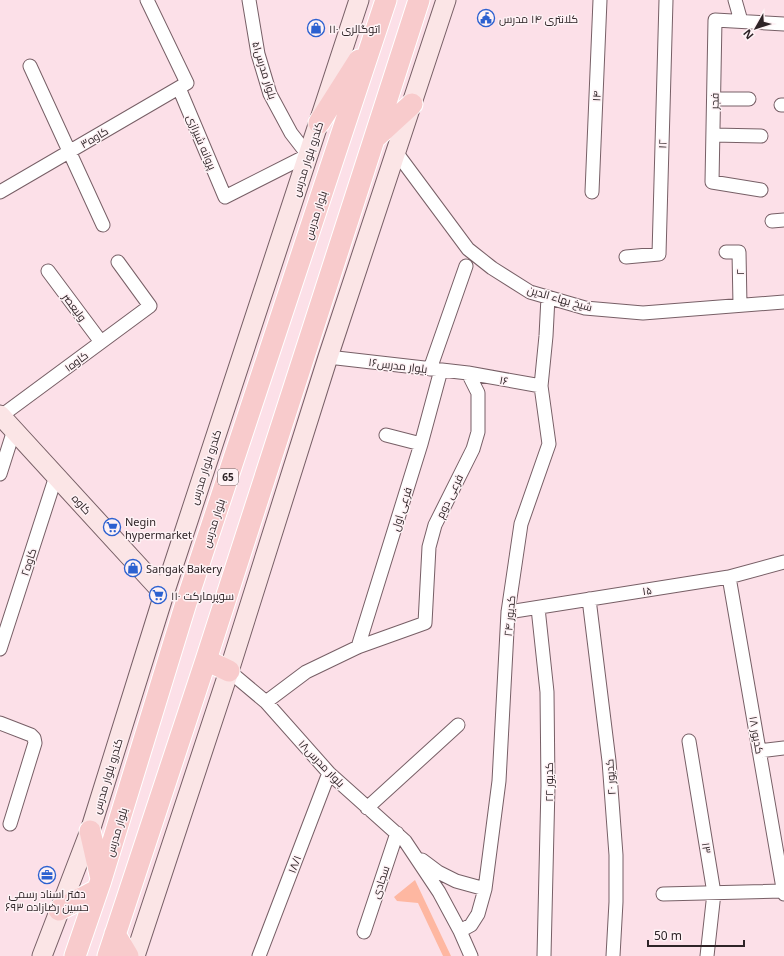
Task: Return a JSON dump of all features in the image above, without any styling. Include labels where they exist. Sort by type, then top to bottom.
[{"type":"main road","name":"کندرو بلوار مدرس","points":[[42,956],[90,831],[164,594],[359,0]]},
{"type":"main road","name":"بلوار مدرس","points":[[75,956],[99,885],[186,603],[386,0]]},
{"type":"main road","points":[[108,956],[206,660],[419,0]]},
{"type":"main road","points":[[135,956],[229,671],[328,357],[446,0]]},
{"type":"main road","points":[[318,124],[376,32]]},
{"type":"main road","points":[[373,140],[412,104]]},
{"type":"main road","points":[[286,301],[317,313]]},
{"type":"main road","name":"کاوه","points":[[1,415],[164,594]]},
{"type":"main road","points":[[206,660],[229,671]]},
{"type":"main road","points":[[59,910],[99,885],[90,831]]},
{"type":"main road","points":[[115,934],[128,956]]},
{"type":"street","name":"پروانه شیرازی","points":[[147,0],[183,86],[225,196],[308,155]]},
{"type":"street","name":"بلوار مدرس۵۱","points":[[249,0],[258,54],[270,94],[291,133],[308,155]]},
{"type":"street","name":"۱۴","points":[[592,192],[600,0]]},
{"type":"street","name":"۱۲","points":[[626,257],[659,254],[666,0]]},
{"type":"street","points":[[735,0],[741,21],[784,24]]},
{"type":"street","name":"فجر","points":[[741,21],[716,20],[712,182],[761,190]]},
{"type":"street","points":[[30,66],[103,225]]},
{"type":"street","name":"کاوه۳","points":[[0,192],[183,86]]},
{"type":"street","points":[[714,99],[749,99]]},
{"type":"street","points":[[713,135],[761,136]]},
{"type":"street","name":"شیخ بهاء الدین","points":[[396,152],[468,249],[492,268],[530,292],[585,308],[643,313],[784,302]]},
{"type":"street","name":"۲","points":[[726,252],[739,252],[740,305]]},
{"type":"street","name":"کاوه۱","points":[[1,415],[150,306],[118,262]]},
{"type":"street","name":"فرعی اول","points":[[358,647],[421,444],[436,369],[466,266]]},
{"type":"street","name":"ولیعصر","points":[[48,271],[101,342]]},
{"type":"street","name":"کدیور ۲۴","points":[[460,932],[471,925],[478,914],[485,889],[499,781],[508,612],[521,524],[549,444],[541,386],[548,297]]},
{"type":"street","name":"بلوار مدرس۱۶","points":[[328,357],[468,373]]},
{"type":"street","name":"۱۶","points":[[468,373],[541,386]]},
{"type":"street","name":"فرعی دوم","points":[[358,647],[425,623],[429,547],[433,532],[435,525],[473,449],[478,432],[478,393],[468,373]]},
{"type":"street","points":[[0,474],[14,430]]},
{"type":"street","points":[[386,435],[421,444]]},
{"type":"street","name":"کاوه۲","points":[[0,649],[56,476]]},
{"type":"street","name":"۱۵","points":[[508,612],[729,577],[784,562]]},
{"type":"street","name":"کدیور ۱۸","points":[[729,577],[759,751],[778,829],[784,892]]},
{"type":"street","name":"کدیور ۲۰","points":[[589,600],[610,777],[616,871],[613,956]]},
{"type":"street","name":"کدیور ۲۲","points":[[538,608],[546,692],[548,786],[544,956]]},
{"type":"street","points":[[266,702],[306,672],[358,647]]},
{"type":"street","name":"بلوار مدرس۱۸","points":[[229,671],[266,702],[329,773],[397,833],[415,854]]},
{"type":"street","points":[[0,723],[31,735],[34,738],[35,743],[10,824]]},
{"type":"street","points":[[367,808],[458,725]]},
{"type":"street","name":"۱۳","points":[[689,741],[714,893],[708,956]]},
{"type":"street","points":[[759,751],[784,748]]},
{"type":"street","name":"۱۸/۱","points":[[259,956],[329,773]]},
{"type":"street","name":"سجادی","points":[[364,932],[397,833]]},
{"type":"street","points":[[415,854],[438,872],[456,881],[485,889]]},
{"type":"street","points":[[415,854],[439,892],[471,956]]},
{"type":"street","points":[[663,894],[784,892]]},
{"type":"shaded area","points":[[415,880],[451,956],[443,956],[418,903],[397,901],[394,897]]},
{"type":"place","name":"کلانتری ۱۴ مدرس","points":[[486,18]]},
{"type":"place","name":"اتوگالری ۱۱۰","points":[[316,28]]},
{"type":"place","name":"Negin hypermarket","points":[[112,527]]},
{"type":"place","name":"Sangak Bakery","points":[[133,568]]},
{"type":"place","name":"سوپرمارکت ۱۱۰","points":[[158,595]]},
{"type":"place","name":"دفتر اسناد رسمی ۶۹۳ حسین رضازاده","points":[[47,875]]}]
